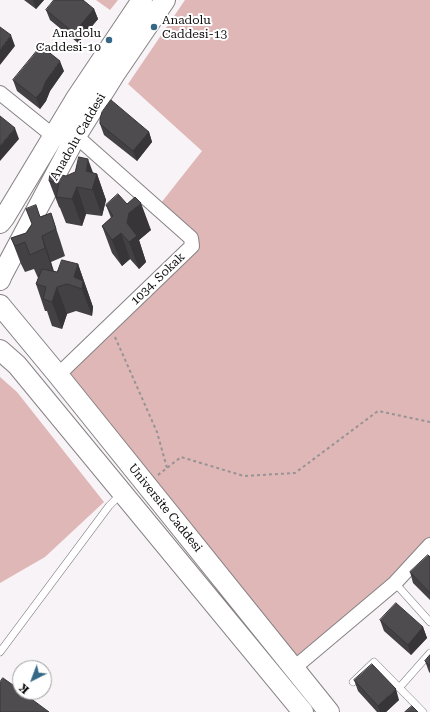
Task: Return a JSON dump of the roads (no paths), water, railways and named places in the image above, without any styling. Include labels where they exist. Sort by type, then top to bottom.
[{"type":"street","name":"Anadolu Caddesi","points":[[0,223],[77,97],[142,0]]},
{"type":"street","name":"Anadolu Caddesi","points":[[0,280],[76,136],[116,72],[165,0]]},
{"type":"street","points":[[0,93],[53,137]]},
{"type":"street","name":"1034. Sokak","points":[[58,375],[192,246],[191,238],[76,136]]},
{"type":"street","name":"Universite Caddesi","points":[[0,305],[329,712]]},
{"type":"street","name":"Universite Caddesi","points":[[0,350],[17,365],[303,712]]},
{"type":"street","points":[[294,668],[396,583],[430,545]]},
{"type":"lane","points":[[0,652],[109,506],[122,492]]},
{"type":"lane","points":[[396,583],[430,622]]},
{"type":"lane","points":[[399,688],[430,653]]},
{"type":"lane","points":[[353,682],[374,662],[423,712]]},
{"type":"place","name":"Anadolu Caddesi-13","points":[[154,27]]},
{"type":"place","name":"Anadolu Caddesi-10","points":[[109,40]]}]
